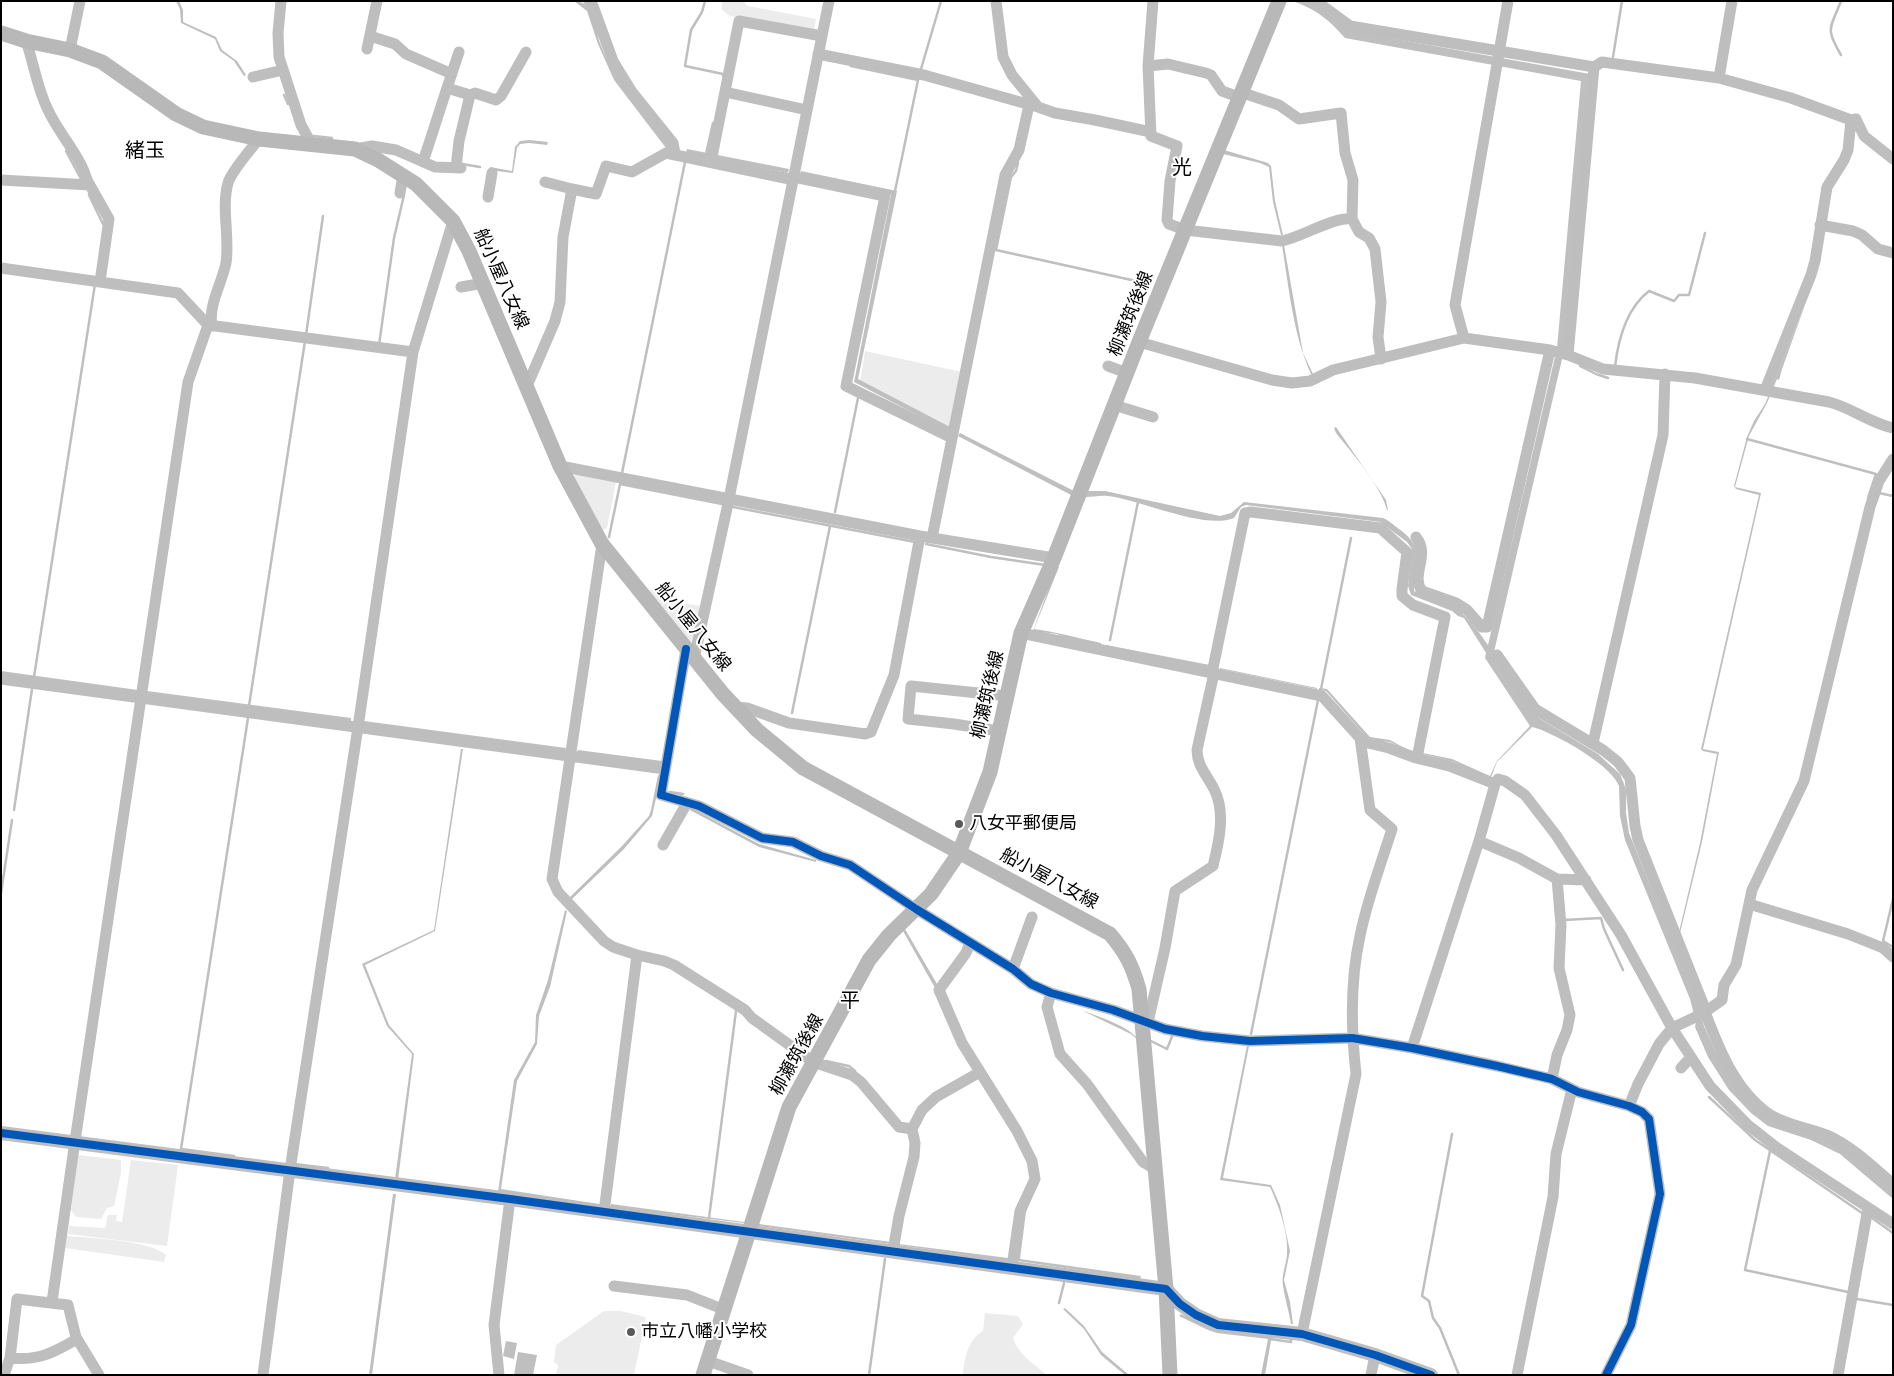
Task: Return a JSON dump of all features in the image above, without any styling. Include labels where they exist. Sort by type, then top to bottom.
[{"type":"main road","name":"柳瀬筑後線","points":[[705,1368],[789,1107],[869,960],[889,935],[931,894],[959,853],[990,772],[1022,633],[1054,558],[1139,342],[1242,96],[1279,1]]},
{"type":"main road","name":"船小屋八女線","points":[[1,33],[70,50],[102,62],[176,114],[204,127],[258,139],[355,149],[378,160],[416,184],[453,221],[484,284],[560,466],[602,544],[735,707],[757,730],[804,768],[1110,934],[1125,951],[1139,989],[1145,1021],[1155,1169],[1166,1289],[1170,1375]]},
{"type":"street","points":[[70,50],[80,1]]},
{"type":"street","points":[[282,1],[278,33],[279,57],[301,125],[311,143]]},
{"type":"street","points":[[367,48],[377,1]]},
{"type":"street","points":[[828,1],[729,499],[690,654],[661,795],[699,806],[762,838],[793,842],[826,861],[850,865],[916,909],[1013,969],[1031,984],[1051,993],[1145,1021],[1165,1029],[1202,1036],[1250,1041],[1352,1038],[1412,1048],[1552,1079],[1572,1089],[1612,1103],[1629,1106],[1642,1112],[1649,1119],[1660,1194],[1631,1325],[1606,1375]]},
{"type":"street","points":[[996,1],[1003,57],[1012,75],[1034,106]]},
{"type":"street","points":[[1153,1],[1148,66],[1151,136],[1177,146],[1170,181],[1167,220],[1169,224],[1185,230],[1282,241],[1292,239],[1340,219],[1352,219]]},
{"type":"street","points":[[1316,1],[1350,26],[1498,58],[1594,67],[1602,62],[1719,78],[1791,98],[1851,120],[1856,118],[1864,136],[1893,159]]},
{"type":"street","points":[[1464,338],[1455,305],[1508,1]]},
{"type":"street","points":[[1719,78],[1732,1]]},
{"type":"street","points":[[592,3],[613,61],[636,98],[673,143],[675,153]]},
{"type":"street","points":[[710,162],[739,21],[822,36]]},
{"type":"street","points":[[370,36],[395,44],[406,54],[452,74]]},
{"type":"street","points":[[26,40],[37,82],[47,109],[109,220],[100,282]]},
{"type":"street","points":[[423,162],[459,52]]},
{"type":"street","points":[[447,88],[470,94],[475,93],[496,100],[501,96],[526,52]]},
{"type":"street","points":[[818,54],[924,75],[1056,113],[1151,132]]},
{"type":"street","points":[[1148,66],[1168,64],[1206,73],[1211,75],[1222,91],[1279,105],[1299,119],[1340,113],[1346,153],[1353,180],[1352,219],[1359,232],[1369,238],[1375,249],[1380,302],[1378,337],[1381,358]]},
{"type":"street","points":[[1568,355],[1594,67]]},
{"type":"street","points":[[253,77],[283,70]]},
{"type":"street","points":[[725,92],[807,110]]},
{"type":"street","points":[[355,149],[372,146],[396,150],[435,166],[459,168],[459,141],[470,94]]},
{"type":"street","points":[[735,707],[746,708],[789,723],[865,734],[871,732],[894,675],[926,537],[952,438],[1005,175],[1019,150],[1034,106]]},
{"type":"street","points":[[1765,390],[1815,261],[1827,187],[1848,150],[1851,120]]},
{"type":"street","points":[[52,1302],[188,382],[210,326],[217,291],[224,273],[228,181],[258,139]]},
{"type":"street","points":[[545,182],[596,194],[606,166],[632,172],[666,152],[885,196],[846,386],[952,438]]},
{"type":"street","points":[[488,197],[492,174]]},
{"type":"street","points":[[400,193],[403,175]]},
{"type":"street","points":[[1,180],[90,185]]},
{"type":"street","points":[[527,386],[555,321],[560,302],[563,237],[572,189]]},
{"type":"street","points":[[263,1375],[290,1170],[413,352],[418,330],[435,283],[453,221]]},
{"type":"street","points":[[1820,225],[1853,231],[1862,235],[1878,248],[1893,252]]},
{"type":"street","points":[[1,268],[178,292],[210,326],[413,352]]},
{"type":"street","points":[[461,288],[484,284]]},
{"type":"street","points":[[1139,342],[1272,380],[1292,383],[1310,381],[1333,370],[1464,338],[1550,350],[1603,369],[1665,374],[1765,390],[1844,406],[1873,423],[1893,428]]},
{"type":"street","points":[[1416,536],[1423,550],[1418,580],[1422,591],[1456,603],[1467,610],[1482,627],[1487,627],[1550,350]]},
{"type":"street","points":[[1108,366],[1127,373]]},
{"type":"street","points":[[1593,743],[1663,435],[1665,374]]},
{"type":"street","points":[[1114,405],[1153,417]]},
{"type":"street","points":[[1629,1106],[1659,1044],[1672,1028],[1704,1013],[1722,1000],[1724,985],[1736,966],[1752,890],[1804,781],[1870,508],[1879,481],[1893,459]]},
{"type":"street","points":[[560,466],[926,537],[1054,558]]},
{"type":"street","points":[[1145,1021],[1165,948],[1174,890],[1213,866],[1217,851],[1221,817],[1219,801],[1197,759],[1197,750],[1245,513],[1251,512],[1380,528],[1407,552],[1402,596],[1413,605],[1444,617],[1417,758]]},
{"type":"street","points":[[602,544],[552,879],[558,892],[604,941],[613,947],[674,965],[745,1010],[752,1018],[813,1062],[852,1075],[861,1082],[899,1127],[912,1129]]},
{"type":"street","points":[[1022,633],[1322,696],[1360,738],[1368,743],[1449,766],[1495,784]]},
{"type":"street","points":[[1497,655],[1535,709],[1593,743],[1618,762],[1630,778],[1634,826],[1638,840],[1704,1013],[1721,1052],[1738,1082],[1769,1114],[1840,1142],[1893,1184]]},
{"type":"street","points":[[1,679],[665,769]]},
{"type":"street","points":[[999,731],[908,719],[911,686],[1007,696]]},
{"type":"street","points":[[1302,1334],[1356,1074],[1352,1038],[1354,984],[1360,936],[1392,829],[1370,810],[1360,738]]},
{"type":"street","points":[[1412,1048],[1479,841],[1495,784],[1498,779],[1505,780],[1525,795],[1556,835],[1621,935],[1672,1028],[1710,1086],[1748,1125],[1776,1147],[1893,1224]]},
{"type":"street","points":[[663,845],[687,802]]},
{"type":"street","points":[[1479,841],[1519,858],[1557,879],[1586,880]]},
{"type":"street","points":[[1552,1079],[1557,1055],[1567,1030],[1570,1015],[1559,968],[1561,925],[1557,879]]},
{"type":"street","points":[[1749,904],[1848,934],[1883,948],[1893,957]]},
{"type":"street","points":[[1013,969],[1032,917]]},
{"type":"street","points":[[970,943],[961,960],[939,990],[962,1043],[1017,1131],[1032,1161],[1036,1179],[1020,1210],[1012,1267]]},
{"type":"street","points":[[604,1212],[637,955]]},
{"type":"street","points":[[1051,993],[1047,1007],[1060,1054],[1087,1084],[1143,1162],[1155,1169]]},
{"type":"street","points":[[1681,1068],[1691,1057]]},
{"type":"street","points":[[893,1251],[899,1216],[914,1157],[915,1143],[912,1129],[922,1110],[936,1097],[980,1072]]},
{"type":"street","points":[[1517,1375],[1552,1197],[1556,1154],[1572,1089]]},
{"type":"street","points":[[1,1133],[510,1199],[1166,1289],[1180,1304],[1196,1315],[1218,1325],[1302,1334],[1375,1354],[1431,1375]]},
{"type":"street","points":[[499,1375],[494,1325],[510,1199]]},
{"type":"street","points":[[1838,1375],[1868,1208]]},
{"type":"street","points":[[614,1286],[687,1294],[725,1310]]},
{"type":"street","points":[[4,1375],[10,1358],[17,1299],[68,1305],[78,1339],[99,1375]]},
{"type":"street","points":[[10,1358],[32,1359],[52,1354],[78,1339]]},
{"type":"street","points":[[1371,1375],[1375,1354]]},
{"type":"street","points":[[705,1368],[748,1375]]},
{"type":"shaded area","points":[[176,1],[179,1],[183,10],[183,22],[216,37],[222,50],[237,61],[246,75],[244,76],[234,61],[220,51],[215,39],[181,23],[180,9]]},
{"type":"shaded area","points":[[574,1],[581,2],[590,10],[600,43],[613,71],[630,97],[669,145],[669,149],[666,148],[614,80],[598,44],[587,11]]},
{"type":"shaded area","points":[[722,1],[745,1],[745,4],[748,6],[816,19],[814,31],[730,16],[722,10]]},
{"type":"shaded area","points":[[1292,1],[1309,1],[1379,36],[1590,74],[1563,355],[1494,652],[1539,718],[1598,754],[1620,774],[1626,789],[1626,813],[1629,833],[1697,1000],[1704,1026],[1715,1051],[1762,1113],[1819,1136],[1844,1149],[1893,1189],[1893,1199],[1840,1154],[1811,1140],[1768,1126],[1751,1113],[1729,1090],[1708,1057],[1695,1027],[1696,1022],[1690,999],[1625,840],[1620,816],[1619,786],[1605,769],[1594,759],[1567,742],[1532,727],[1497,762],[1490,780],[1454,762],[1423,754],[1452,759],[1490,776],[1497,761],[1530,726],[1485,658],[1486,653],[1464,618],[1452,611],[1411,595],[1408,586],[1412,549],[1407,542],[1380,522],[1246,505],[1241,507],[1234,518],[1221,521],[1206,520],[1108,496],[1073,496],[958,436],[960,433],[1074,491],[1105,491],[1220,516],[1231,513],[1244,502],[1383,518],[1403,532],[1416,547],[1418,559],[1414,591],[1458,609],[1475,627],[1488,645],[1557,348],[1581,81],[1345,38],[1321,15],[1308,7]]},
{"type":"shaded area","points":[[520,141],[548,142],[547,145],[520,144],[517,148],[513,173],[489,170],[490,167],[512,171],[515,147]]},
{"type":"shaded area","points":[[687,149],[789,169],[788,173],[686,153]]},
{"type":"shaded area","points":[[1224,150],[1268,163],[1271,166],[1275,201],[1283,235],[1281,235],[1273,202],[1269,167],[1223,154]]},
{"type":"shaded area","points":[[801,171],[897,191],[858,379],[950,427],[948,431],[854,382],[891,195],[800,175]]},
{"type":"shaded area","points":[[1282,245],[1284,245],[1303,353],[1292,311]]},
{"type":"shaded area","points":[[1805,305],[1779,380],[1777,379],[1767,403],[1749,436],[1735,487],[1761,493],[1703,749],[1719,752],[1702,842],[1680,933],[1717,754],[1701,749],[1759,495],[1736,489],[1734,486],[1747,437],[1754,421],[1765,404]]},
{"type":"shaded area","points":[[865,351],[962,372],[950,428],[860,383]]},
{"type":"shaded area","points":[[1303,353],[1313,374],[1311,374]]},
{"type":"shaded area","points":[[1336,427],[1386,500],[1388,510],[1372,480],[1336,433],[1334,428]]},
{"type":"shaded area","points":[[578,475],[616,482],[607,528],[603,530],[570,476]]},
{"type":"shaded area","points":[[1056,566],[1059,567],[1034,629],[1101,643],[1101,645],[1068,639],[1057,634],[1033,631]]},
{"type":"shaded area","points":[[645,589],[673,594],[672,602],[701,606],[695,647]]},
{"type":"shaded area","points":[[1106,645],[1210,665],[1209,667],[1106,647]]},
{"type":"shaded area","points":[[1220,669],[1317,688],[1317,689]]},
{"type":"shaded area","points":[[1,671],[138,690],[137,693],[1,674]]},
{"type":"shaded area","points":[[1319,688],[1327,689],[1370,737],[1390,740],[1412,752],[1390,742],[1369,740],[1326,691],[1319,690]]},
{"type":"shaded area","points":[[147,691],[351,718],[351,722],[147,694]]},
{"type":"shaded area","points":[[364,721],[566,748],[565,751],[364,724]]},
{"type":"shaded area","points":[[461,749],[463,749],[435,931],[365,965],[389,1025],[414,1054],[398,1180],[395,1179],[412,1054],[387,1026],[362,964],[434,930]]},
{"type":"shaded area","points":[[578,750],[662,761],[662,765],[577,752]]},
{"type":"shaded area","points":[[658,775],[661,776],[652,816],[624,849],[571,900],[569,898],[622,846],[649,816]]},
{"type":"shaded area","points":[[691,808],[759,844],[816,860],[816,862],[759,847],[690,810]]},
{"type":"shaded area","points":[[565,910],[567,911],[550,987],[539,1016],[537,1044],[517,1081],[501,1189],[599,1204],[599,1206],[498,1192],[514,1080],[535,1042],[536,1015],[548,980]]},
{"type":"shaded area","points":[[905,929],[937,984],[935,988],[903,931]]},
{"type":"shaded area","points":[[1081,1010],[1121,1026],[1134,1035],[1138,1040],[1131,1034]]},
{"type":"shaded area","points":[[1247,1046],[1249,1046],[1223,1178],[1271,1185],[1280,1205],[1290,1251],[1284,1280],[1293,1324],[1291,1324],[1283,1282],[1287,1255],[1285,1229],[1270,1187],[1220,1180]]},
{"type":"shaded area","points":[[78,1155],[121,1160],[121,1173],[114,1206],[107,1208],[101,1219],[76,1217],[71,1210]]},
{"type":"shaded area","points":[[131,1160],[178,1165],[167,1246],[68,1234],[69,1226],[105,1228],[108,1215],[117,1215],[116,1221],[122,1222]]},
{"type":"shaded area","points":[[1037,1186],[1026,1212],[1020,1259],[1141,1276],[1140,1279],[1017,1261],[1024,1212]]},
{"type":"shaded area","points":[[393,1194],[396,1194],[372,1375],[369,1375]]},
{"type":"shaded area","points":[[611,1204],[744,1222],[744,1223],[611,1207]]},
{"type":"shaded area","points":[[759,1224],[891,1242],[891,1244],[758,1226]]},
{"type":"shaded area","points":[[67,1236],[134,1243],[158,1250],[166,1255],[164,1262],[65,1248]]},
{"type":"shaded area","points":[[898,1245],[1008,1258],[1008,1261]]},
{"type":"shaded area","points":[[1065,1308],[1084,1326],[1102,1352],[1129,1375],[1125,1375],[1101,1355],[1084,1329],[1063,1309]]},
{"type":"shaded area","points":[[604,1311],[621,1311],[646,1317],[634,1375],[556,1375],[558,1365],[554,1362],[556,1345]]},
{"type":"shaded area","points":[[985,1313],[1018,1316],[1023,1324],[1013,1338],[1015,1343],[1027,1358],[1047,1375],[963,1375],[964,1362],[970,1344],[983,1331]]},
{"type":"shaded area","points":[[1181,1314],[1195,1321],[1272,1335],[1265,1375],[1261,1375],[1268,1339],[1217,1333],[1179,1316]]},
{"type":"shaded area","points":[[506,1341],[517,1343],[514,1359],[503,1356]]},
{"type":"shaded area","points":[[518,1352],[537,1355],[533,1375],[514,1375]]},
{"type":"waterway","points":[[705,1],[702,12],[691,30],[685,66],[723,74],[723,76]]},
{"type":"waterway","points":[[921,69],[941,1]]},
{"type":"waterway","points":[[1613,57],[1622,1]]},
{"type":"waterway","points":[[1841,1],[1831,28],[1833,39],[1841,55]]},
{"type":"waterway","points":[[851,66],[918,80],[895,191]]},
{"type":"waterway","points":[[284,95],[288,104]]},
{"type":"waterway","points":[[706,154],[713,123]]},
{"type":"waterway","points":[[314,136],[332,138]]},
{"type":"waterway","points":[[66,151],[81,179]]},
{"type":"waterway","points":[[622,473],[685,162]]},
{"type":"waterway","points":[[1018,163],[1016,171],[1011,177],[996,250],[1136,281]]},
{"type":"waterway","points":[[462,164],[480,167]]},
{"type":"waterway","points":[[89,195],[103,224]]},
{"type":"waterway","points":[[379,345],[394,238],[404,195]]},
{"type":"waterway","points":[[306,335],[323,216]]},
{"type":"waterway","points":[[1615,367],[1621,336],[1629,316],[1641,298],[1649,291],[1674,301],[1679,295],[1689,295],[1705,233]]},
{"type":"waterway","points":[[34,677],[95,284]]},
{"type":"waterway","points":[[249,706],[305,341]]},
{"type":"waterway","points":[[1580,366],[1608,378]]},
{"type":"waterway","points":[[835,512],[858,398]]},
{"type":"waterway","points":[[1747,439],[1876,474],[1868,498]]},
{"type":"waterway","points":[[609,537],[620,484],[722,504]]},
{"type":"waterway","points":[[1879,493],[1893,496]]},
{"type":"waterway","points":[[1110,640],[1138,502]]},
{"type":"waterway","points":[[733,507],[915,542]]},
{"type":"waterway","points":[[792,713],[830,526]]},
{"type":"waterway","points":[[1321,689],[1351,538]]},
{"type":"waterway","points":[[926,544],[991,557],[1045,565]]},
{"type":"waterway","points":[[14,810],[32,689]]},
{"type":"waterway","points":[[1251,1034],[1318,700]]},
{"type":"waterway","points":[[234,1156],[181,1149],[248,718]]},
{"type":"waterway","points":[[670,792],[683,794]]},
{"type":"waterway","points":[[1,893],[12,820]]},
{"type":"waterway","points":[[1893,899],[1883,941],[1893,947]]},
{"type":"waterway","points":[[1564,920],[1601,918],[1604,929],[1623,970]]},
{"type":"waterway","points":[[709,1218],[736,1011]]},
{"type":"waterway","points":[[1151,1041],[1167,1049],[1173,1034]]},
{"type":"waterway","points":[[826,1061],[849,1066],[855,1071]]},
{"type":"waterway","points":[[1709,1097],[1755,1140],[1862,1213]]},
{"type":"waterway","points":[[1452,1134],[1422,1296],[1429,1301],[1433,1318],[1440,1328],[1459,1375]]},
{"type":"waterway","points":[[1770,1151],[1745,1270],[1848,1292]]},
{"type":"waterway","points":[[294,1164],[328,1168]]},
{"type":"waterway","points":[[1872,1218],[1893,1233]]},
{"type":"waterway","points":[[869,1375],[885,1259]]},
{"type":"waterway","points":[[1059,1303],[1064,1283]]},
{"type":"waterway","points":[[1857,1299],[1893,1305]]},
{"type":"waterway","points":[[1270,1339],[1291,1342],[1291,1339]]},
{"type":"cycle path","points":[[686,649],[661,795],[699,806],[762,838],[793,842],[821,856],[850,865],[916,909],[1013,969],[1031,984],[1051,993],[1113,1010],[1165,1029],[1202,1036],[1250,1041],[1352,1038],[1412,1048],[1552,1079],[1578,1092],[1629,1106],[1642,1112],[1649,1119],[1660,1194],[1631,1325],[1606,1375]]},
{"type":"cycle path","points":[[1,1133],[510,1199],[1166,1289],[1180,1304],[1196,1315],[1218,1325],[1302,1334],[1375,1355],[1431,1375]]},
{"type":"place","name":"八女平郵便局","points":[[959,824]]},
{"type":"place","name":"市立八幡小学校","points":[[631,1332]]},
{"type":"district","name":"緒玉","points":[[145,151]]},
{"type":"district","name":"光","points":[[1182,168]]},
{"type":"district","name":"平","points":[[850,1001]]}]
